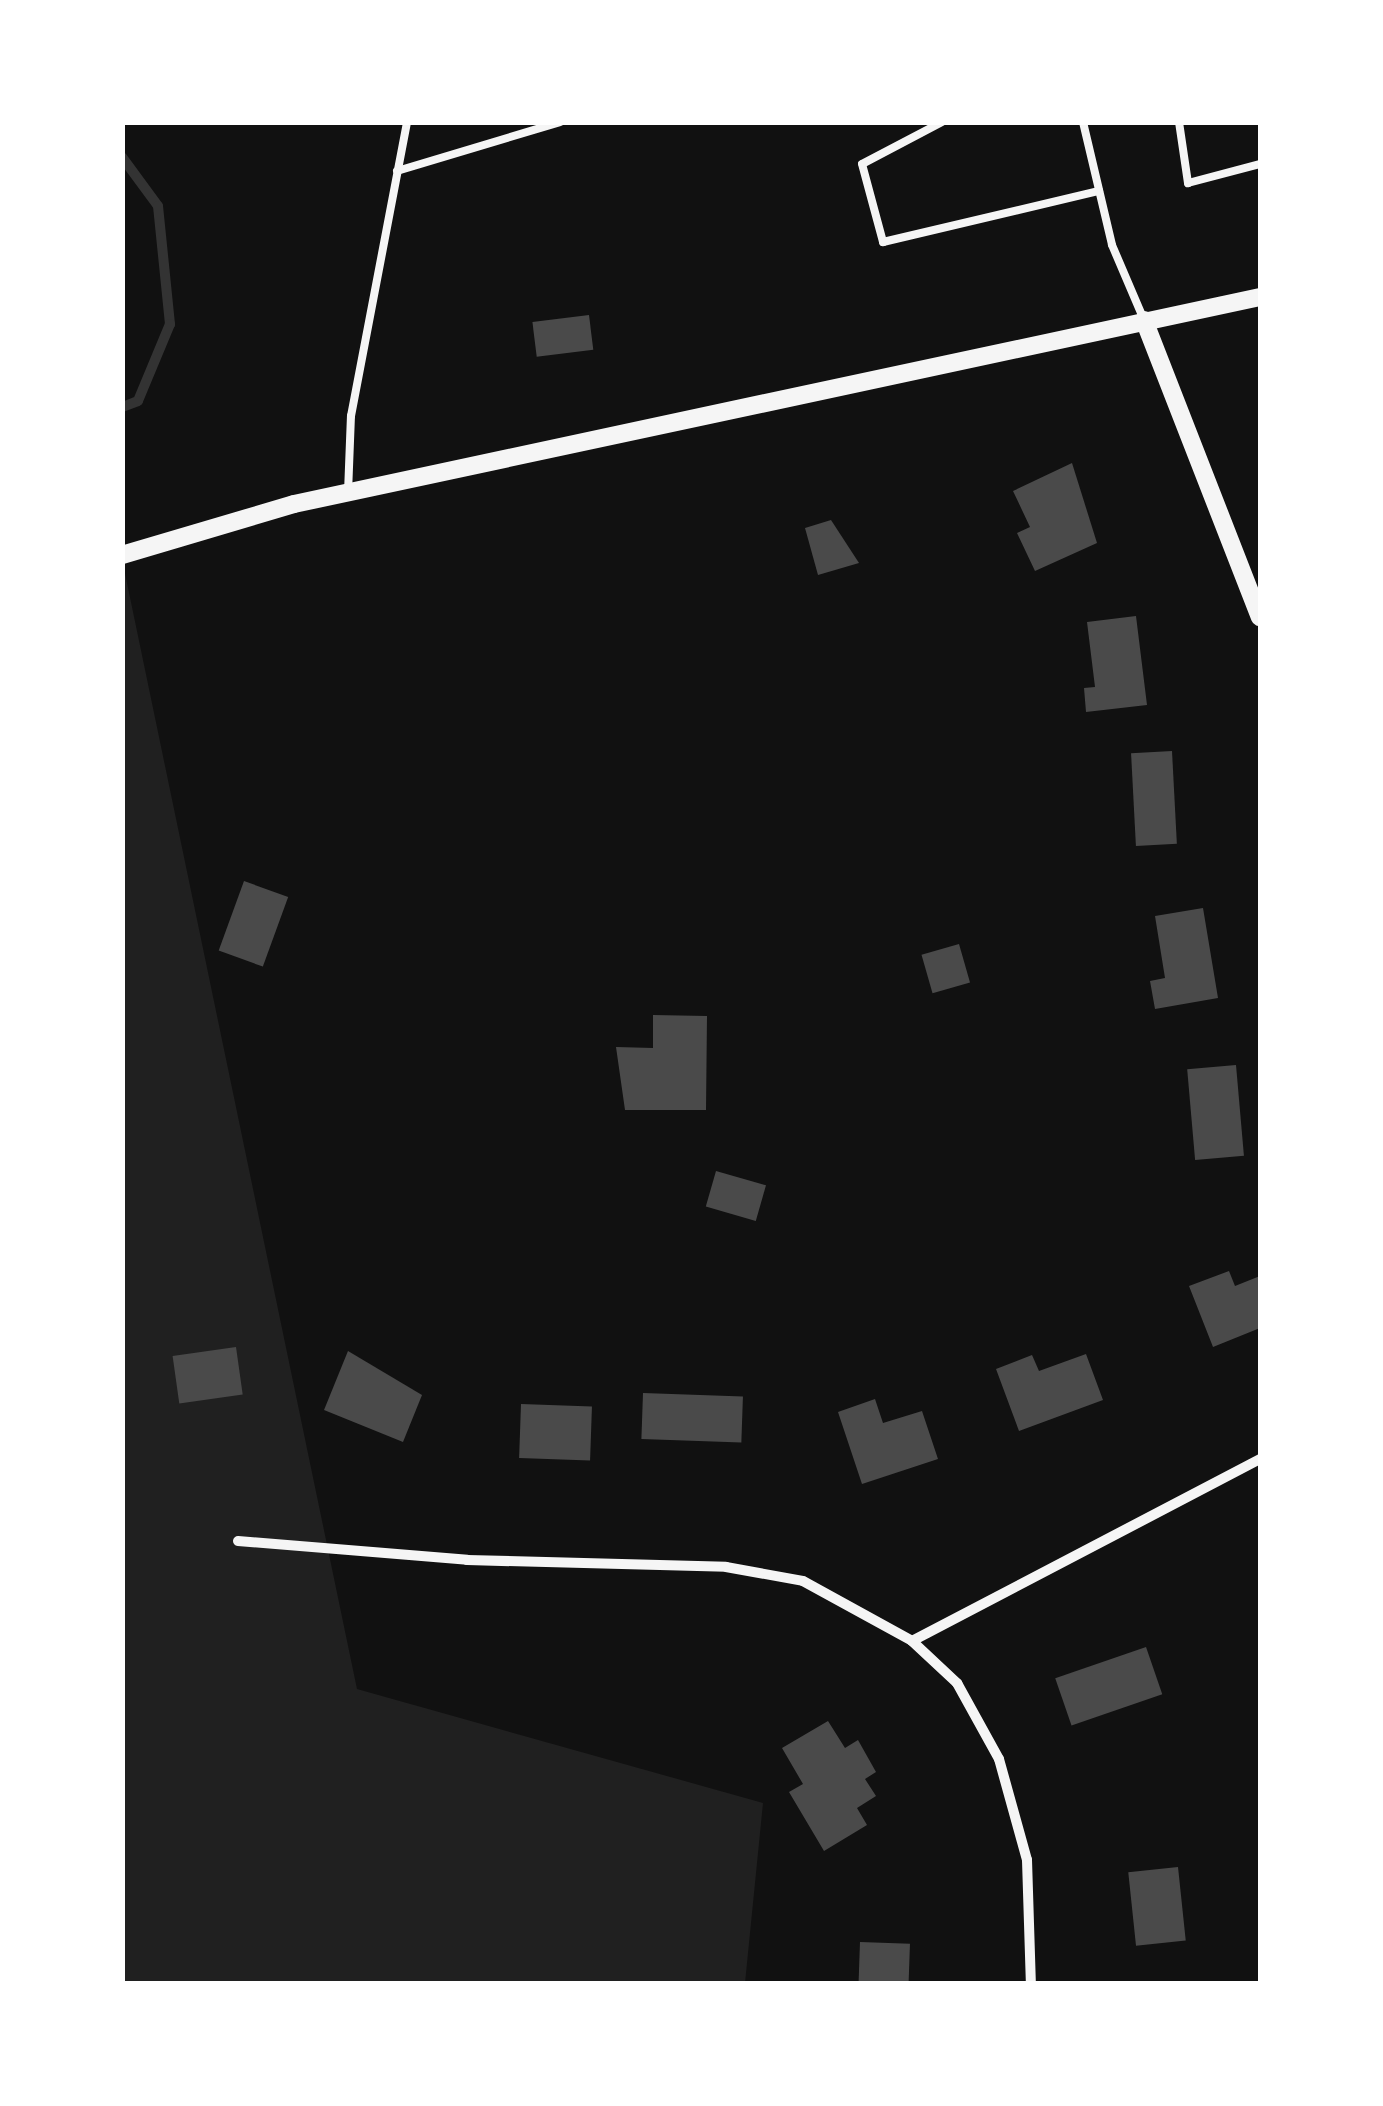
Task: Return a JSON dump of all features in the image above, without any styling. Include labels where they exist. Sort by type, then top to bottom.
[{"type":"street","points":[[122,555],[348,492],[1260,297]]},
{"type":"street","points":[[1144,320],[1260,617]]},
{"type":"street","points":[[912,1641],[1260,1459]]},
{"type":"street","points":[[238,1542],[466,1560],[726,1566],[803,1581],[912,1641],[957,1683],[999,1759],[1027,1860],[1031,1984]]},
{"type":"lane","points":[[348,492],[351,416],[406,122]]},
{"type":"lane","points":[[397,172],[560,122]]},
{"type":"lane","points":[[942,122],[862,164],[883,242],[1099,191]]},
{"type":"lane","points":[[1083,122],[1099,191],[1144,320]]},
{"type":"lane","points":[[1179,122],[1188,183],[1260,164]]},
{"type":"shaded area","points":[[122,559],[357,1689],[763,1803],[745,1983],[123,1983]]},
{"type":"building","points":[[589,315],[593,350],[537,357],[532,322]]},
{"type":"building","points":[[1072,463],[1097,543],[1035,571],[1017,533],[1030,527],[1013,491]]},
{"type":"building","points":[[831,520],[859,563],[818,575],[805,528]]},
{"type":"building","points":[[1136,616],[1147,705],[1086,712],[1084,688],[1095,687],[1087,622]]},
{"type":"building","points":[[1172,751],[1177,844],[1136,846],[1131,753]]},
{"type":"building","points":[[244,881],[288,897],[263,967],[219,951]]},
{"type":"building","points":[[1203,908],[1218,998],[1155,1009],[1150,981],[1165,978],[1155,916]]},
{"type":"building","points":[[959,944],[970,982],[933,993],[922,955]]},
{"type":"building","points":[[653,1015],[707,1016],[706,1110],[625,1110],[616,1047],[653,1048]]},
{"type":"building","points":[[1236,1065],[1244,1156],[1195,1160],[1187,1069]]},
{"type":"building","points":[[716,1171],[766,1185],[756,1221],[706,1207]]},
{"type":"building","points":[[1229,1271],[1235,1286],[1260,1276],[1260,1328],[1213,1347],[1189,1286]]},
{"type":"building","points":[[236,1347],[243,1395],[179,1403],[173,1356]]},
{"type":"building","points":[[348,1351],[422,1395],[403,1442],[324,1410]]},
{"type":"building","points":[[1086,1354],[1103,1400],[1019,1431],[996,1369],[1032,1355],[1039,1371]]},
{"type":"building","points":[[643,1393],[743,1396],[741,1442],[641,1439]]},
{"type":"building","points":[[875,1399],[883,1423],[922,1411],[938,1459],[862,1484],[838,1412]]},
{"type":"building","points":[[521,1404],[592,1406],[590,1460],[519,1458]]},
{"type":"building","points":[[1146,1647],[1162,1694],[1072,1726],[1055,1678]]},
{"type":"building","points":[[828,1721],[845,1748],[858,1740],[876,1772],[865,1779],[876,1796],[857,1808],[867,1825],[824,1851],[789,1792],[803,1784],[782,1748]]},
{"type":"building","points":[[1178,1867],[1186,1941],[1136,1946],[1128,1872]]},
{"type":"building","points":[[860,1942],[910,1944],[909,1984],[859,1984]]},
{"type":"waterway","points":[[122,157],[158,206],[170,324],[138,401],[122,407]]}]
